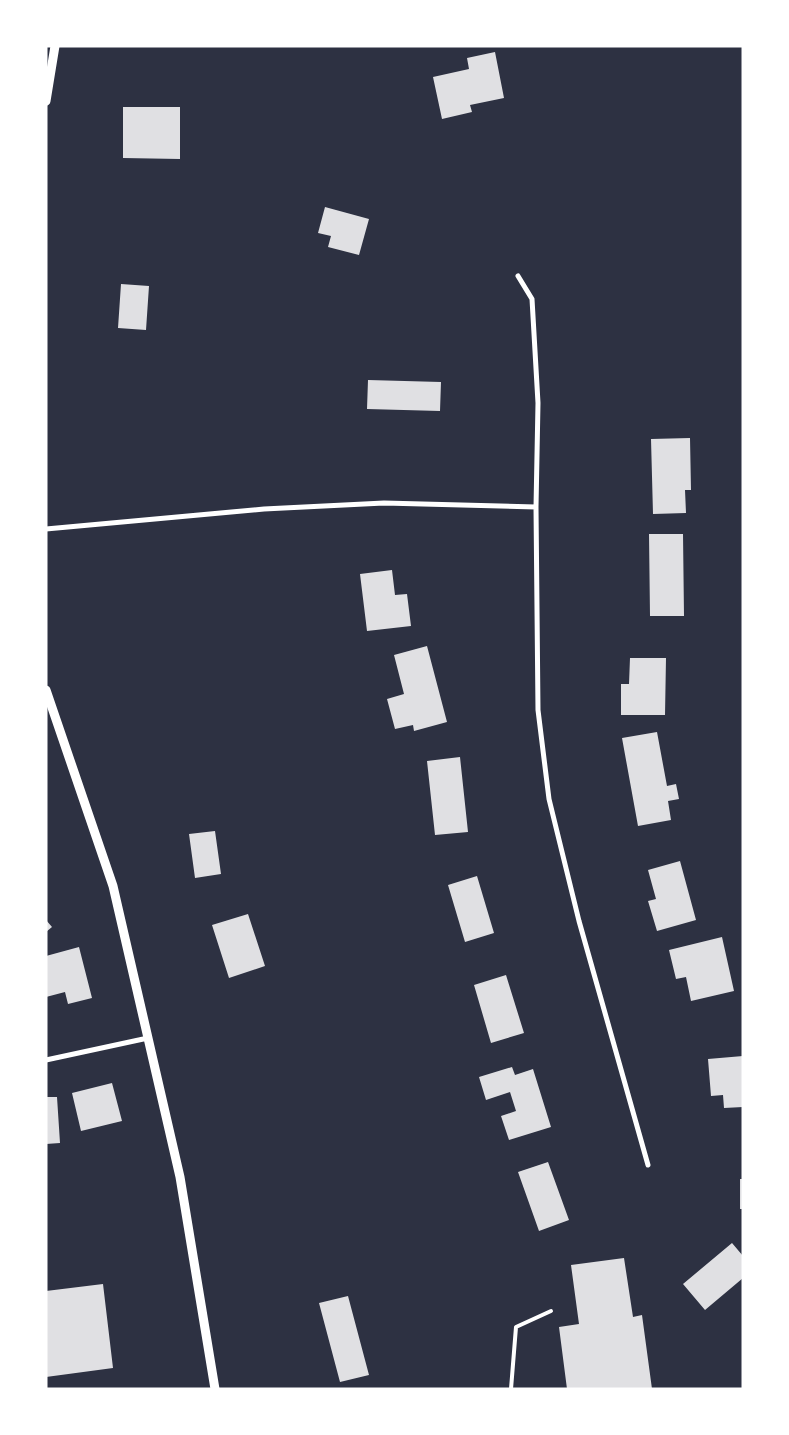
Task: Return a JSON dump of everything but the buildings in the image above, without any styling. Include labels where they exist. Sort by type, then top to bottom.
[{"type":"street","points":[[46,101],[55,46]]},
{"type":"street","points":[[518,276],[532,299],[538,403],[536,506],[538,710],[549,799],[579,921],[648,1165]]},
{"type":"street","points":[[46,529],[264,509],[384,503],[536,506]]},
{"type":"street","points":[[46,690],[113,886],[180,1177],[215,1389]]},
{"type":"street","points":[[46,1060],[148,1038]]},
{"type":"lane","points":[[511,1389],[516,1327],[551,1311]]}]
